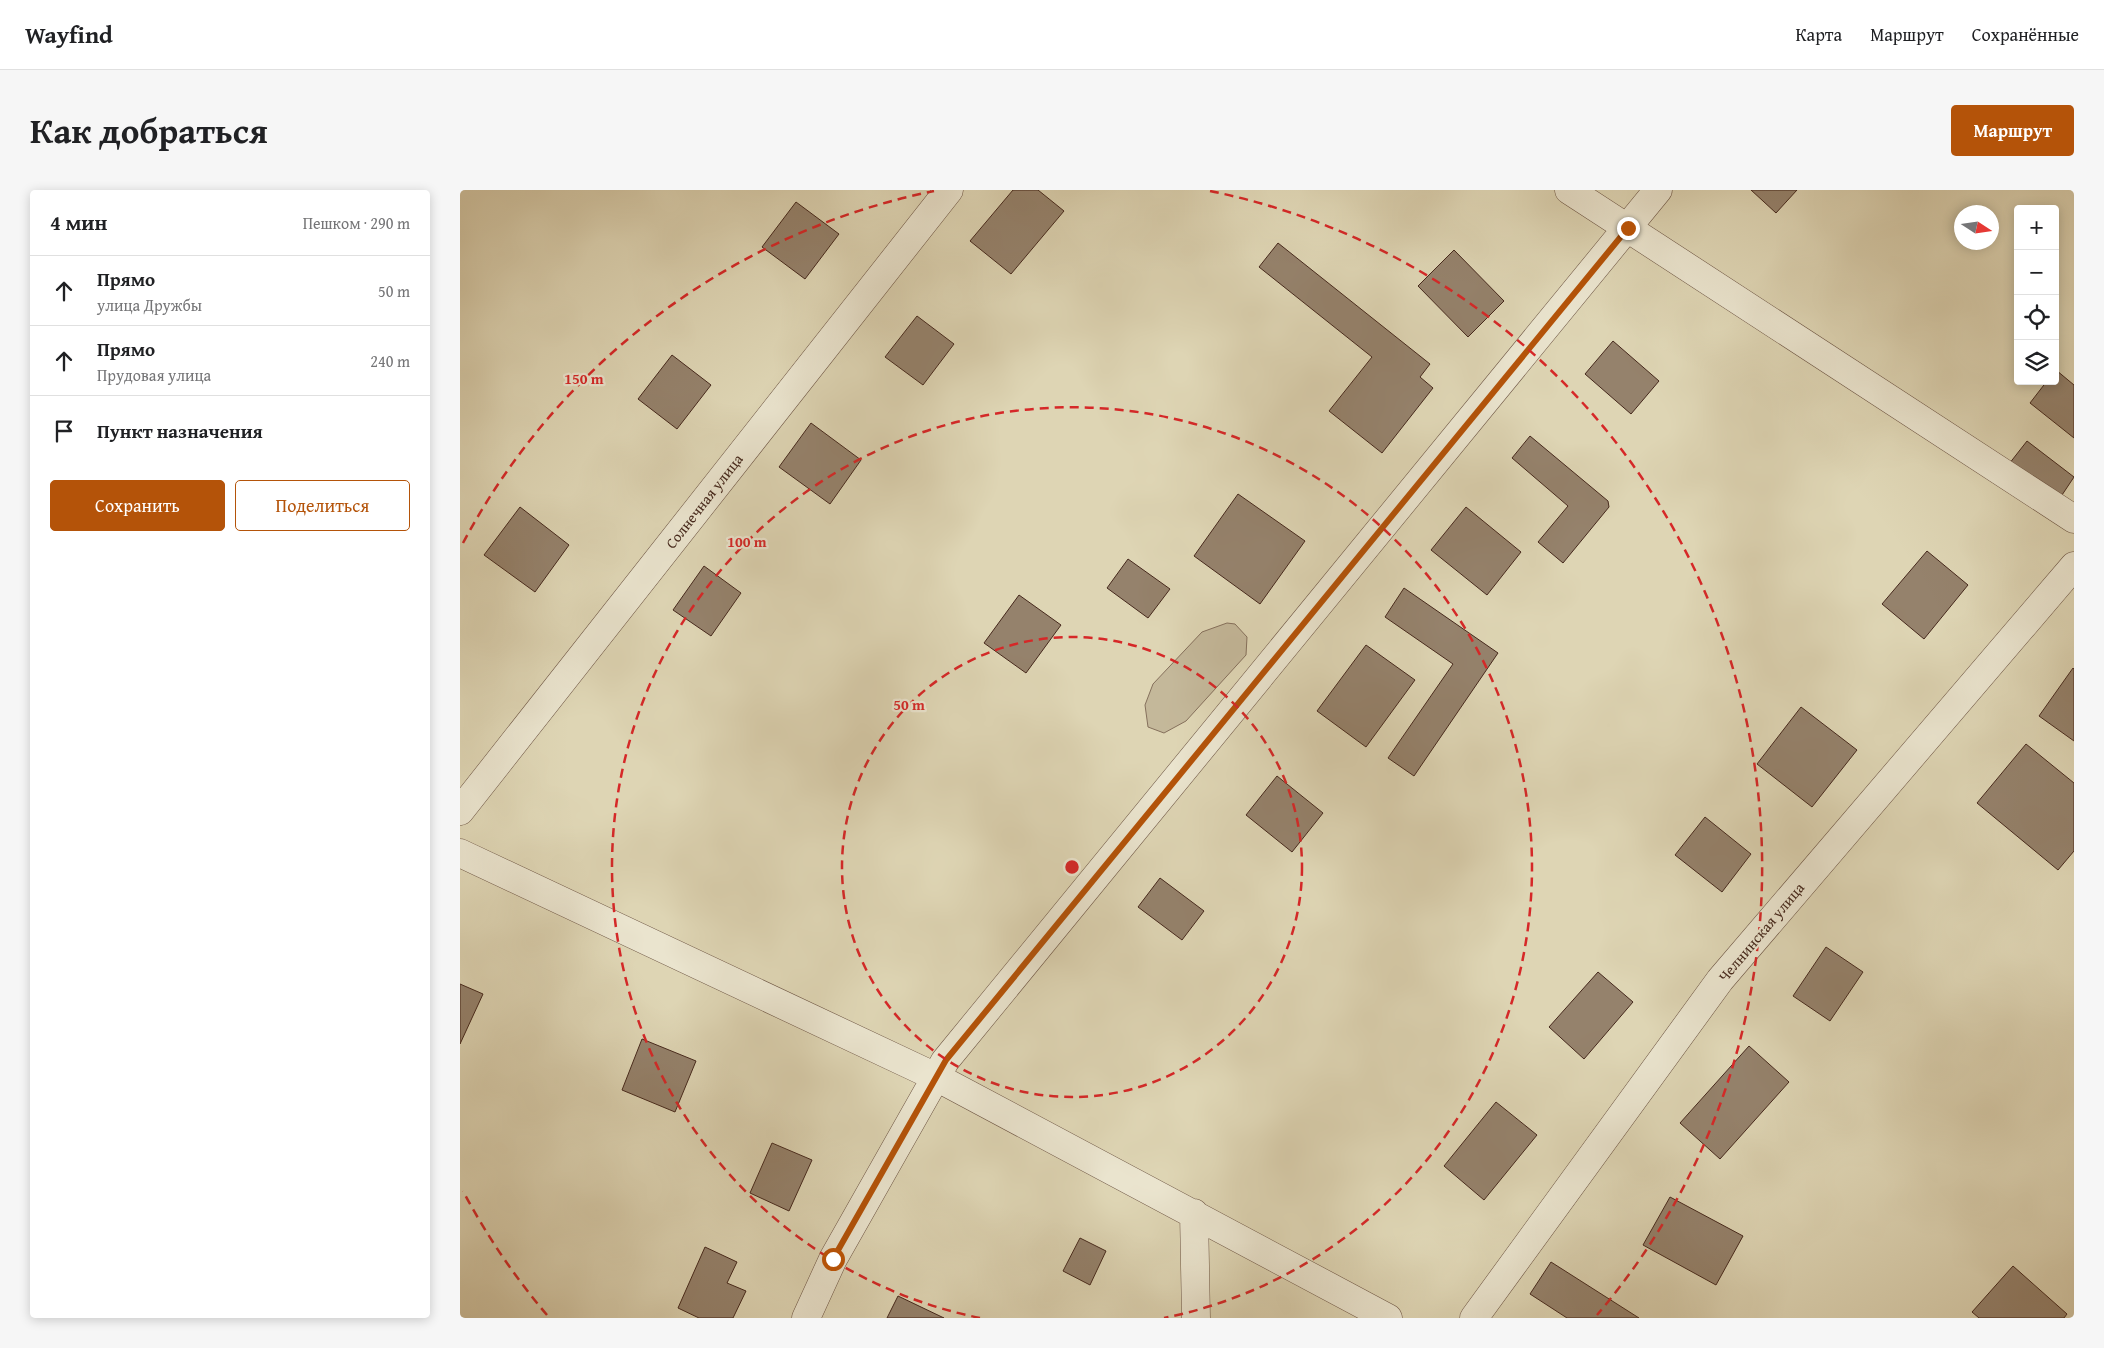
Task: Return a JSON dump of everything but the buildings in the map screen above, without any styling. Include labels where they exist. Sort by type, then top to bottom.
[{"type":"street","name":"Солнечная улица","points":[[460,811],[949,190]]},
{"type":"street","points":[[1569,190],[2074,519]]},
{"type":"street","points":[[806,1318],[833,1259],[946,1060],[1658,190]]},
{"type":"street","name":"Челнинская улица","points":[[1474,1318],[1720,980],[2074,566]]},
{"type":"street","points":[[460,853],[936,1077],[1388,1318]]},
{"type":"street","points":[[1194,1213],[1196,1318]]},
{"type":"shaded area","points":[[1227,623],[1235,624],[1247,637],[1246,655],[1186,721],[1164,733],[1148,727],[1145,705],[1153,684],[1202,632]]},
{"type":"route","points":[[833,1259],[946,1060],[1628,228]]}]
